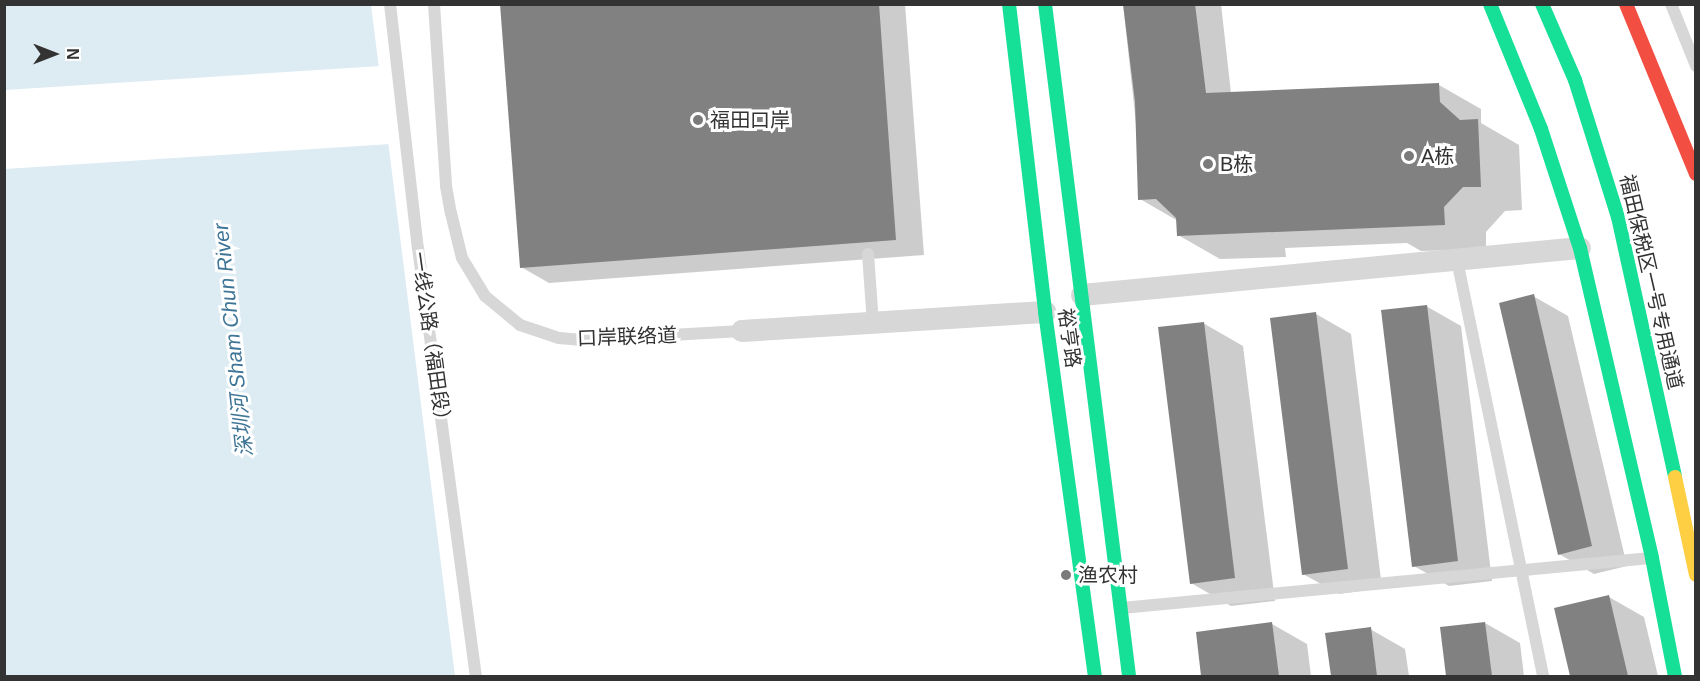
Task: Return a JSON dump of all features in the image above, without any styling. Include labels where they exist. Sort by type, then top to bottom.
[{"type":"street","name":"裕亨路","points":[[1008,4],[1045,312],[1095,676]]},
{"type":"street","name":"裕亨路","points":[[1045,4],[1129,676]]},
{"type":"street","points":[[1490,4],[1541,129],[1580,248],[1652,558],[1676,676]]},
{"type":"street","points":[[1500,4],[1503,32]]},
{"type":"street","name":"福田保税区一号专用通道","points":[[1542,4],[1575,80],[1615,206],[1695,575]]},
{"type":"street","points":[[1626,4],[1695,174]]},
{"type":"street","points":[[1082,295],[1580,248]]},
{"type":"street","name":"口岸联络道","points":[[742,331],[1045,312]]},
{"type":"lane","name":"一线公路（福田段）","points":[[390,4],[418,248],[476,676]]},
{"type":"lane","name":"口岸联络道","points":[[435,4],[446,186],[462,258],[485,296],[520,325],[560,338],[582,340],[742,331]]},
{"type":"lane","points":[[1671,4],[1695,66]]},
{"type":"lane","points":[[868,254],[873,322]]},
{"type":"lane","points":[[1457,260],[1543,676]]},
{"type":"lane","points":[[1121,608],[1652,558]]},
{"type":"water","name":"深圳河 Sham Chun River","points":[[4,5],[371,5],[455,676],[5,676]]},
{"type":"pier","points":[[381,66],[391,144],[5,169],[5,90]]},
{"type":"building","name":"福田口岸","points":[[500,4],[879,4],[896,240],[520,268]]},
{"type":"building","points":[[1123,4],[1195,4],[1206,93],[1439,83],[1440,102],[1460,120],[1478,119],[1481,187],[1463,187],[1444,207],[1445,225],[1177,236],[1176,218],[1156,199],[1138,200],[1135,102]]},
{"type":"building","points":[[1534,294],[1592,546],[1558,555],[1499,303]]},
{"type":"building","points":[[1427,305],[1458,561],[1412,567],[1381,310]]},
{"type":"building","points":[[1316,312],[1348,569],[1302,575],[1270,318]]},
{"type":"building","points":[[1204,322],[1235,578],[1190,584],[1158,327]]},
{"type":"building","points":[[1609,595],[1628,676],[1570,676],[1554,608]]},
{"type":"building","points":[[1272,622],[1279,676],[1201,676],[1196,632]]},
{"type":"building","points":[[1485,622],[1492,676],[1446,676],[1440,627]]},
{"type":"building","points":[[1371,627],[1377,676],[1331,676],[1325,633]]},
{"type":"traffic: fast","points":[[1009,4],[1045,312],[1095,676]]},
{"type":"traffic: fast","points":[[1045,4],[1129,676]]},
{"type":"traffic: fast","points":[[1490,4],[1541,129],[1580,248],[1652,558],[1675,676]]},
{"type":"traffic: fast","points":[[1542,4],[1575,80],[1618,217],[1675,477]]},
{"type":"traffic: slow","points":[[1675,477],[1696,575]]},
{"type":"traffic: jam","points":[[1626,4],[1696,174]]},
{"type":"place","name":"福田口岸","points":[[698,120]]},
{"type":"place","name":"A栋","points":[[1409,156]]},
{"type":"place","name":"B栋","points":[[1208,164]]},
{"type":"place","name":"渔农村","points":[[1066,575]]}]
